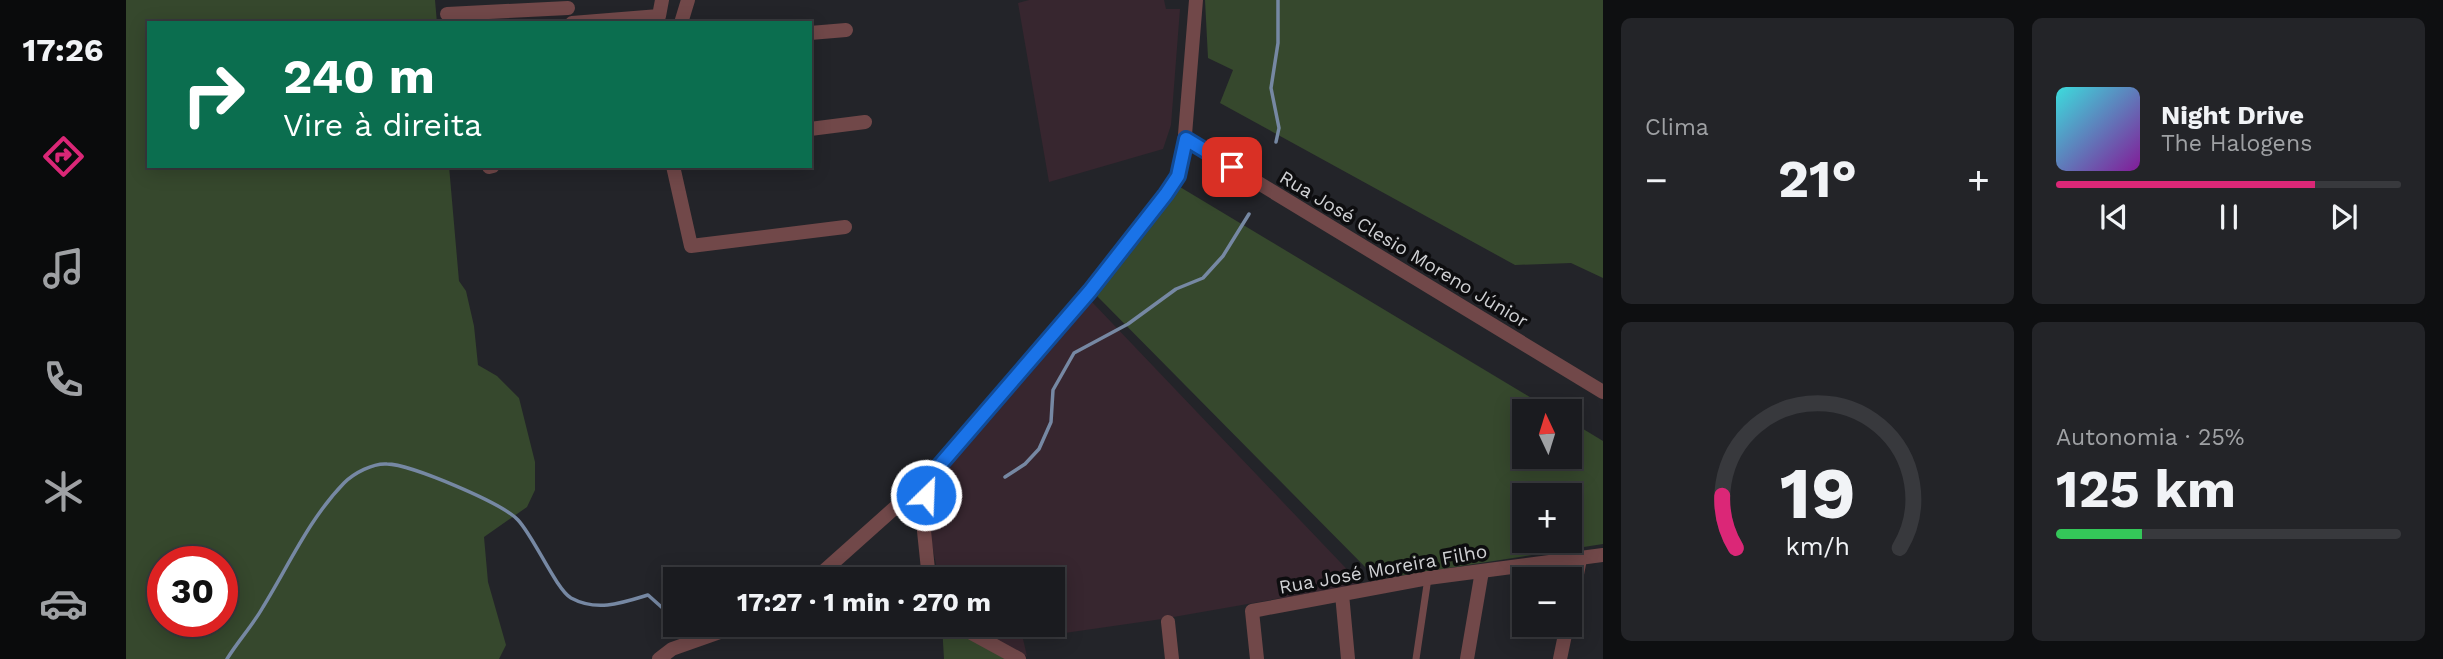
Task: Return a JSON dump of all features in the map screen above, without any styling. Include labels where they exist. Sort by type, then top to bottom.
[{"type":"street","points":[[447,15],[569,13],[625,21],[659,16],[662,0]]},
{"type":"street","points":[[682,21],[688,0]]},
{"type":"street","points":[[829,567],[927,480],[1090,291],[1178,176],[1186,139],[1196,0]]},
{"type":"street","points":[[812,33],[846,30]]},
{"type":"street","points":[[812,129],[865,122]]},
{"type":"street","name":"Rua José Clesio Moreno Júnior","points":[[1186,139],[1603,392]]},
{"type":"street","points":[[673,168],[691,246],[845,227]]},
{"type":"street","points":[[927,480],[924,531],[928,567]]},
{"type":"street","name":"Rua José Moreira Filho","points":[[1257,659],[1252,611],[1428,578],[1603,555]]},
{"type":"street","points":[[1578,567],[1580,559]]},
{"type":"street","points":[[1467,659],[1482,571]]},
{"type":"street","points":[[1342,594],[1348,659]]},
{"type":"street","points":[[1168,622],[1172,659]]},
{"type":"street","points":[[659,659],[672,649],[706,637]]},
{"type":"street","points":[[979,637],[1018,659]]},
{"type":"street","points":[[1560,659],[1565,637]]},
{"type":"lane","points":[[1416,659],[1428,578]]},
{"type":"shaded area","points":[[1029,0],[1164,0],[1166,9],[1180,9],[1171,125],[1163,149],[1049,182],[1018,3]]},
{"type":"shaded area","points":[[1092,302],[1361,584],[1065,633],[1065,567],[937,567],[929,530],[934,492],[940,478]]},
{"type":"shaded area","points":[[990,637],[1037,637],[1023,639],[1027,656]]},
{"type":"green space","points":[[126,0],[435,0],[437,21],[147,21],[147,168],[449,168],[459,281],[466,291],[474,326],[478,365],[497,376],[519,398],[535,462],[535,490],[527,507],[484,537],[488,582],[506,645],[499,659],[126,659]]},
{"type":"green space","points":[[1205,0],[1603,0],[1603,278],[1571,263],[1515,265],[1220,103],[1233,70],[1208,58]]},
{"type":"green space","points":[[1180,187],[1533,399],[1512,399],[1512,469],[1582,469],[1582,428],[1603,441],[1603,544],[1582,547],[1582,483],[1512,483],[1512,553],[1545,553],[1377,579],[1096,295]]},
{"type":"green space","points":[[943,637],[966,637],[1009,659],[944,659]]},
{"type":"waterway","points":[[1276,142],[1279,128],[1271,88],[1278,43],[1278,0]]},
{"type":"waterway","points":[[1005,477],[1025,464],[1039,449],[1051,422],[1053,390],[1074,353],[1128,324],[1176,289],[1203,278],[1223,256],[1249,214]]},
{"type":"waterway","points":[[227,659],[259,614],[320,512],[353,476],[364,469],[382,464],[399,466],[434,477],[509,513],[524,528],[565,593],[571,598],[590,605],[600,605],[648,595],[663,608]]},
{"type":"route","points":[[926,495],[927,480],[1090,291],[1166,194],[1178,176],[1186,139],[1232,167]]}]
